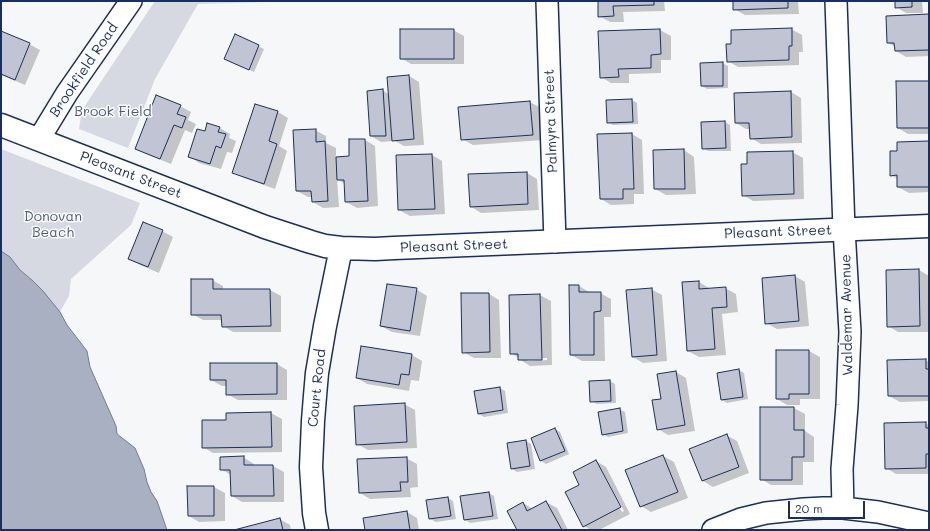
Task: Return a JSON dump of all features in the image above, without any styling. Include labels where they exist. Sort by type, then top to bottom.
[{"type":"main road","name":"Pleasant Street","points":[[1,124],[265,227],[325,246],[342,248],[374,249],[929,226]]},
{"type":"main road","name":"Court Road","points":[[316,530],[311,467],[314,402],[325,326],[342,248]]},
{"type":"street","name":"Brookfield Road","points":[[39,139],[67,93],[130,1]]},
{"type":"street","name":"Palmyra Street","points":[[546,1],[555,242]]},
{"type":"street","name":"Waldemar Avenue","points":[[836,1],[844,229],[850,332],[847,405],[842,468],[843,508]]},
{"type":"street","points":[[713,530],[741,519],[766,513],[804,509],[843,508],[878,512],[929,523]]},
{"type":"green space","name":"Brook Field","points":[[155,1],[305,1],[198,4],[155,79],[128,148],[79,129],[81,116],[92,95]]},
{"type":"green space","name":"Donovan Beach","points":[[1,149],[140,203],[131,225],[71,279],[69,296],[60,312],[67,325],[87,351],[90,367],[116,426],[117,434],[135,448],[144,469],[151,492],[157,501],[167,530],[1,530]]},
{"type":"water","points":[[1,251],[10,257],[20,270],[43,291],[60,312],[67,325],[87,351],[90,367],[116,426],[117,434],[135,448],[144,469],[151,492],[157,501],[167,530],[1,530]]},
{"type":"building","points":[[598,1],[654,1],[654,5],[613,6],[614,16],[598,17]]},
{"type":"building","points":[[733,1],[788,1],[788,8],[733,10]]},
{"type":"building","points":[[895,1],[912,1],[912,7],[895,8]]},
{"type":"building","points":[[929,14],[929,50],[895,51],[894,43],[887,43],[886,16]]},
{"type":"building","points":[[792,28],[792,46],[789,46],[789,60],[727,62],[726,44],[731,44],[731,30]]},
{"type":"building","points":[[400,29],[454,29],[454,59],[400,59]]},
{"type":"building","points":[[660,29],[661,54],[651,55],[651,68],[618,69],[619,77],[600,78],[598,31]]},
{"type":"building","points":[[1,31],[30,43],[15,80],[1,74]]},
{"type":"building","points":[[235,34],[259,45],[249,70],[224,59]]},
{"type":"building","points":[[723,62],[723,86],[701,86],[700,63]]},
{"type":"building","points":[[409,75],[414,139],[392,141],[387,77]]},
{"type":"building","points":[[896,81],[929,81],[929,128],[897,128]]},
{"type":"building","points":[[383,89],[386,136],[370,136],[367,91]]},
{"type":"building","points":[[791,91],[792,137],[750,139],[749,123],[735,123],[734,93]]},
{"type":"building","points":[[156,95],[181,105],[177,114],[186,117],[182,128],[174,125],[160,159],[135,149]]},
{"type":"building","points":[[632,99],[633,122],[607,123],[606,100]]},
{"type":"building","points":[[530,101],[533,135],[461,140],[458,107]]},
{"type":"building","points":[[255,104],[278,111],[269,141],[277,144],[264,184],[232,173]]},
{"type":"building","points":[[725,121],[726,148],[702,149],[701,122]]},
{"type":"building","points":[[207,123],[220,127],[218,132],[226,134],[221,148],[216,146],[210,164],[188,157],[197,129],[205,131]]},
{"type":"building","points":[[316,129],[316,142],[325,141],[328,201],[312,202],[311,191],[296,191],[293,130]]},
{"type":"building","points":[[632,133],[634,189],[623,189],[623,199],[600,199],[597,134]]},
{"type":"building","points":[[349,139],[365,139],[368,201],[345,202],[344,180],[337,180],[336,157],[349,156]]},
{"type":"building","points":[[929,141],[929,187],[897,187],[897,175],[890,176],[890,151],[897,151],[897,142]]},
{"type":"building","points":[[684,149],[685,189],[654,189],[653,150]]},
{"type":"building","points":[[793,151],[794,194],[742,196],[741,164],[747,164],[747,152]]},
{"type":"building","points":[[432,154],[435,209],[398,210],[396,155]]},
{"type":"building","points":[[527,172],[528,204],[470,207],[468,174]]},
{"type":"building","points":[[143,222],[163,230],[148,267],[128,259]]},
{"type":"building","points":[[919,269],[920,326],[887,327],[886,270]]},
{"type":"building","points":[[795,275],[799,321],[765,324],[762,278]]},
{"type":"building","points":[[191,279],[213,279],[213,289],[270,289],[271,326],[222,327],[221,315],[191,315]]},
{"type":"building","points":[[699,281],[699,289],[726,287],[727,307],[712,308],[715,349],[687,351],[682,282]]},
{"type":"building","points":[[387,284],[417,288],[410,331],[380,326]]},
{"type":"building","points":[[569,285],[579,285],[579,292],[601,292],[601,311],[594,312],[594,355],[570,355]]},
{"type":"building","points":[[652,288],[657,355],[632,357],[626,290]]},
{"type":"building","points":[[461,293],[489,293],[490,352],[462,353]]},
{"type":"building","points":[[540,294],[542,360],[518,360],[518,354],[510,354],[509,295]]},
{"type":"building","points":[[361,346],[412,354],[409,375],[401,374],[399,385],[356,378]]},
{"type":"building","points":[[776,350],[809,350],[809,394],[789,394],[789,399],[776,399]]},
{"type":"building","points":[[926,359],[926,369],[929,369],[929,396],[888,396],[887,360]]},
{"type":"building","points":[[210,363],[277,363],[277,394],[226,395],[226,380],[210,380]]},
{"type":"building","points":[[739,369],[743,397],[721,400],[717,373]]},
{"type":"building","points":[[676,371],[685,425],[657,430],[652,400],[661,399],[657,374]]},
{"type":"building","points":[[610,380],[611,401],[590,402],[589,381]]},
{"type":"building","points":[[500,387],[503,410],[478,414],[474,391]]},
{"type":"building","points":[[405,403],[407,442],[356,445],[354,406]]},
{"type":"building","points":[[760,407],[794,407],[794,430],[804,430],[804,457],[792,457],[792,480],[760,480]]},
{"type":"building","points":[[620,408],[623,431],[602,435],[598,412]]},
{"type":"building","points":[[271,412],[272,447],[202,448],[202,420],[226,420],[226,413]]},
{"type":"building","points":[[926,422],[926,428],[929,428],[929,454],[926,454],[926,468],[885,469],[884,423]]},
{"type":"building","points":[[555,428],[565,451],[540,461],[531,438]]},
{"type":"building","points":[[727,434],[739,467],[702,481],[689,449]]},
{"type":"building","points":[[526,440],[530,466],[511,469],[507,443]]},
{"type":"building","points":[[663,455],[678,492],[640,507],[625,470]]},
{"type":"building","points":[[244,456],[244,465],[273,465],[274,496],[231,496],[230,470],[220,470],[220,457]]},
{"type":"building","points":[[407,457],[408,482],[400,482],[401,491],[359,493],[357,459]]},
{"type":"building","points":[[596,460],[621,507],[583,527],[565,492],[579,485],[573,472]]},
{"type":"building","points":[[187,486],[214,486],[214,516],[188,516]]},
{"type":"building","points":[[489,492],[493,516],[464,520],[460,496]]},
{"type":"building","points":[[448,497],[451,516],[429,519],[426,500]]},
{"type":"building","points":[[546,501],[562,530],[517,530],[507,511],[523,502],[527,511]]},
{"type":"building","points":[[407,511],[410,530],[365,530],[363,518]]},
{"type":"building","points":[[280,518],[283,530],[234,530]]}]
